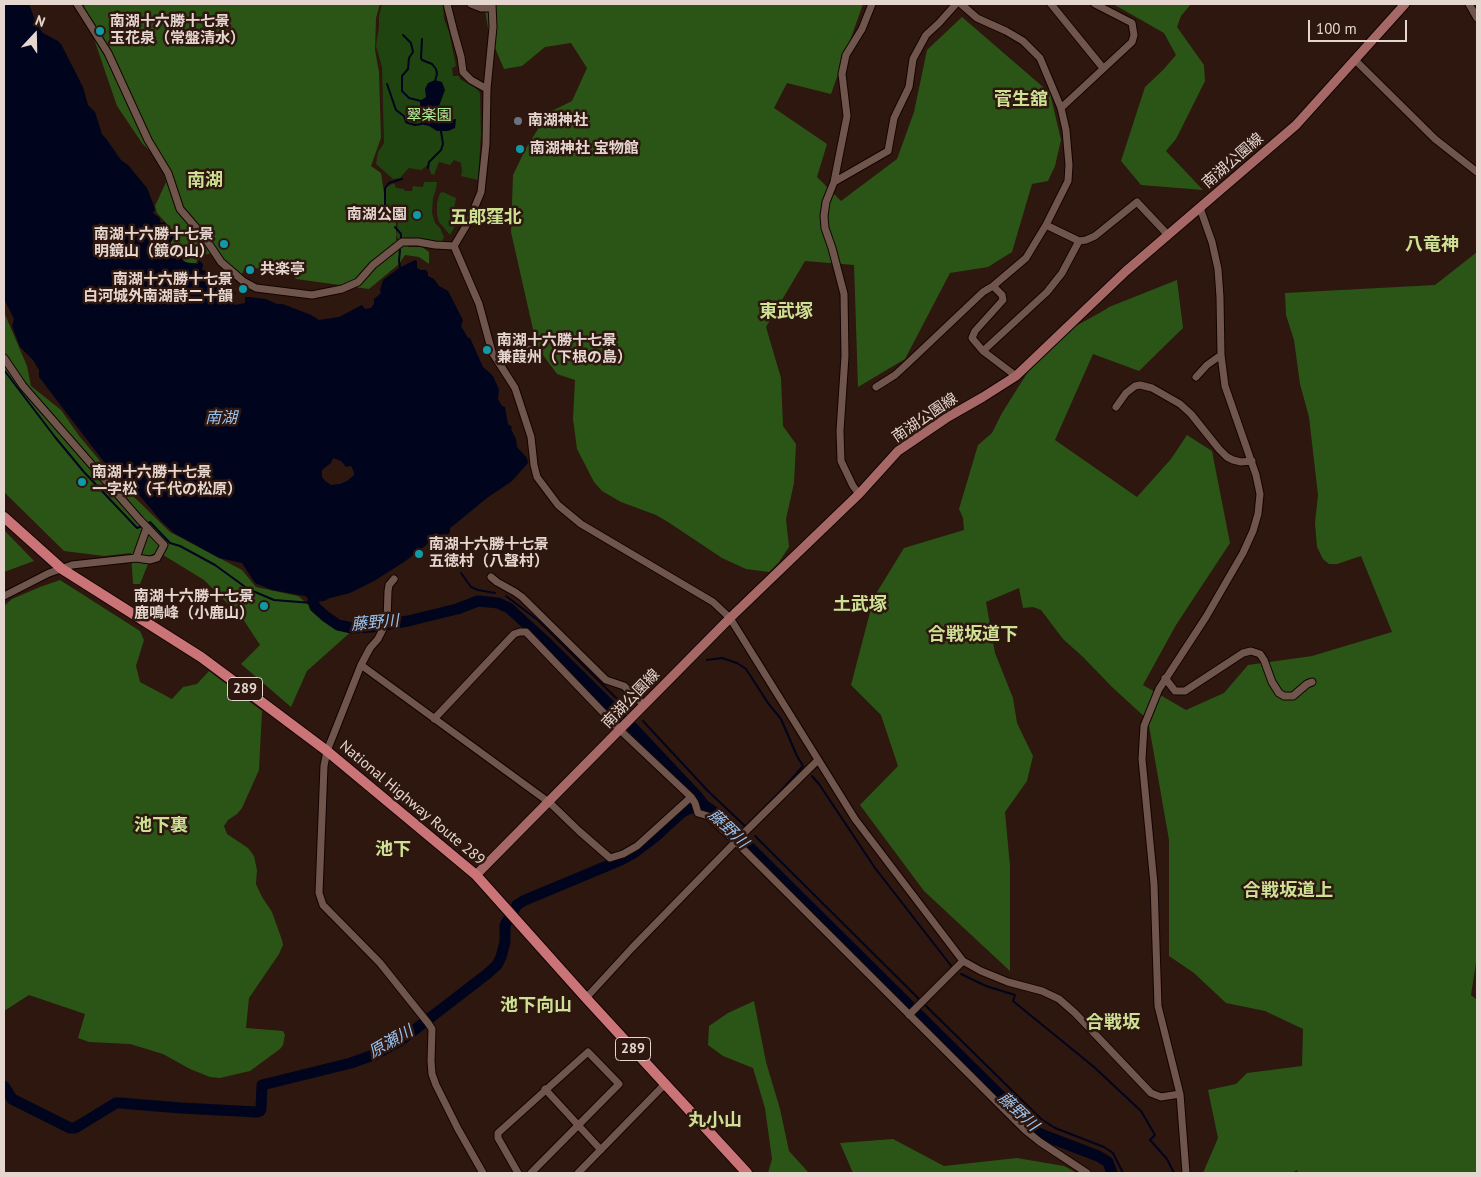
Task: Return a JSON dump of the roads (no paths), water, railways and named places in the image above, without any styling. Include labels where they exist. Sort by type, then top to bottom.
[{"type":"highway","name":"National Highway Route 289","points":[[4,517],[62,568],[201,657],[327,751],[476,875],[747,1173]]},
{"type":"main road","name":"南湖公園線","points":[[476,875],[550,803],[730,618],[859,494],[898,451],[948,417],[1016,376],[1126,271],[1296,125],[1405,4]]},
{"type":"street","points":[[76,4],[108,53],[148,140],[168,172],[180,209],[205,238],[221,262],[243,281],[256,288],[312,295],[342,290],[358,282],[373,265],[402,242],[454,246]]},
{"type":"street","points":[[447,4],[461,56],[463,72],[471,80],[487,89]]},
{"type":"street","points":[[454,246],[469,221],[481,192],[486,144],[487,89],[493,27],[492,6],[481,8],[471,4]]},
{"type":"street","points":[[859,494],[841,461],[840,431],[845,356],[844,294],[825,228],[824,216],[826,202],[834,182],[847,116],[842,74],[846,55],[862,29],[872,4]]},
{"type":"street","points":[[834,182],[888,151],[894,118],[908,87],[913,58],[926,35],[956,4]]},
{"type":"street","points":[[876,387],[895,375],[983,292],[1026,258],[1046,225],[1068,181],[1068,150],[1061,108],[1040,58],[1023,41],[977,18],[962,4]]},
{"type":"street","points":[[1050,4],[1103,68]]},
{"type":"street","points":[[1061,108],[1132,42],[1134,35],[1132,23],[1095,4]]},
{"type":"street","points":[[1469,4],[1477,18]]},
{"type":"street","points":[[1354,60],[1435,139],[1477,172]]},
{"type":"street","points":[[1046,225],[1079,241],[1086,240],[1095,236],[1137,202],[1168,236]]},
{"type":"street","points":[[1186,1173],[1180,1094],[1158,1006],[1154,884],[1142,759],[1144,726],[1158,689],[1206,617],[1243,553],[1260,506],[1260,494],[1252,461],[1225,386],[1221,355],[1218,269],[1212,242],[1200,208]]},
{"type":"street","points":[[983,350],[1047,292],[1062,273],[1079,241]]},
{"type":"street","points":[[454,246],[479,304],[492,352],[515,388],[531,437],[537,477],[558,504],[581,524],[712,602],[730,618],[855,819],[963,960],[981,971],[1008,982],[1042,991],[1059,999],[1075,1013],[1151,1093],[1161,1097],[1180,1094]]},
{"type":"street","points":[[993,286],[1002,294],[1003,300],[975,330],[972,338],[983,350],[1016,376]]},
{"type":"street","points":[[504,355],[518,350],[529,349]]},
{"type":"street","points":[[1196,377],[1207,365],[1221,355]]},
{"type":"street","points":[[4,358],[23,386],[164,545],[157,558],[150,560],[136,558],[72,565],[4,596]]},
{"type":"street","points":[[1116,408],[1130,389],[1140,385],[1152,388],[1180,404],[1191,414],[1218,449],[1227,457],[1241,462],[1252,461]]},
{"type":"street","points":[[136,558],[147,527]]},
{"type":"street","points":[[491,577],[522,597],[606,680],[624,686],[644,705]]},
{"type":"street","points":[[394,579],[389,585],[386,624],[361,665],[327,751],[324,766],[319,893],[323,904],[380,963],[432,1029],[432,1074],[458,1129],[483,1173]]},
{"type":"street","points":[[434,719],[514,634],[526,632],[694,804],[701,814],[708,816],[736,842],[1025,1130],[1087,1173]]},
{"type":"street","points":[[1165,678],[1175,692],[1185,691],[1243,653],[1251,652],[1260,654],[1272,682],[1279,693],[1284,696],[1293,696],[1312,682]]},
{"type":"street","points":[[361,665],[550,803],[610,858],[623,854],[637,846],[694,804]]},
{"type":"street","points":[[586,998],[744,833],[818,760]]},
{"type":"street","points":[[908,1014],[963,960]]},
{"type":"street","points":[[518,1173],[498,1138],[498,1133],[588,1052],[619,1084],[531,1173]]},
{"type":"street","points":[[578,1173],[665,1084]]},
{"type":"street","points":[[545,1089],[601,1150]]},
{"type":"water","name":"南湖","points":[[8,4],[29,4],[37,25],[43,33],[61,44],[83,87],[88,105],[95,112],[102,134],[121,160],[128,165],[147,188],[155,210],[153,213],[160,218],[161,223],[164,222],[167,225],[168,231],[176,234],[169,245],[170,251],[173,253],[184,251],[181,257],[184,262],[198,264],[199,260],[203,264],[202,270],[211,272],[217,278],[215,284],[217,288],[229,293],[233,290],[236,293],[229,298],[235,305],[245,303],[245,297],[250,297],[283,304],[319,320],[339,317],[362,305],[365,309],[371,308],[374,304],[374,299],[381,293],[383,280],[399,268],[415,260],[417,261],[417,268],[426,270],[428,276],[448,291],[463,320],[461,326],[468,338],[470,338],[483,367],[493,376],[498,387],[498,399],[502,406],[505,407],[508,424],[512,427],[517,447],[527,458],[528,463],[512,481],[487,498],[450,528],[450,532],[447,535],[443,534],[437,537],[404,562],[374,581],[350,593],[324,601],[315,602],[305,596],[272,590],[255,583],[242,563],[219,558],[174,533],[162,522],[140,496],[122,482],[104,462],[39,377],[39,370],[33,360],[20,347],[12,326],[14,319],[4,299],[4,7]],"holes":[[[333,458],[341,461],[346,467],[351,466],[354,475],[347,481],[331,485],[322,477],[322,470],[331,463]]]},
{"type":"water","points":[[435,80],[442,82],[445,90],[439,106],[450,116],[450,120],[456,119],[455,128],[448,131],[437,131],[429,126],[420,124],[424,117],[420,101],[426,97],[425,89],[428,83]]},
{"type":"waterway","points":[[403,35],[411,43],[413,52],[409,58],[408,69],[402,76],[402,91],[409,98],[421,101]]},
{"type":"waterway","points":[[422,39],[421,58],[432,64],[436,69],[435,81]]},
{"type":"waterway","points":[[387,84],[396,110],[404,116],[406,122],[415,125],[421,124]]},
{"type":"waterway","points":[[428,168],[429,162],[441,150],[443,144],[441,131]]},
{"type":"waterway","points":[[391,216],[385,208],[385,188],[389,183],[402,179]]},
{"type":"waterway","points":[[395,227],[401,234],[401,237]]},
{"type":"waterway","points":[[400,250],[400,267]]},
{"type":"waterway","points":[[4,370],[84,472],[137,528],[142,526]]},
{"type":"waterway","points":[[147,524],[150,522],[170,543],[180,546],[215,565],[248,589],[274,600],[312,603],[315,607]]},
{"type":"waterway","points":[[447,552],[458,568]]},
{"type":"waterway","points":[[461,573],[471,587],[495,593]]},
{"type":"waterway","name":"藤野川","points":[[313,587],[315,607],[338,625],[352,628],[408,621],[457,609],[478,601],[498,603],[509,608],[635,730],[704,805],[714,812],[1038,1133],[1098,1156],[1108,1162],[1112,1173]]},
{"type":"waterway","points":[[506,596],[539,621],[615,697],[629,706]]},
{"type":"waterway","points":[[707,660],[722,658],[737,663],[746,669],[781,719],[803,766],[746,826]]},
{"type":"waterway","points":[[643,721],[707,790],[746,827]]},
{"type":"waterway","points":[[812,776],[875,868],[952,967]]},
{"type":"waterway","name":"原瀬川","points":[[4,1086],[12,1099],[70,1128],[75,1128],[116,1103],[260,1111],[262,1085],[351,1063],[376,1054],[400,1041],[487,974],[497,965],[501,957],[505,942],[505,925],[517,905],[621,860],[655,837],[681,813],[704,805]]},
{"type":"waterway","points":[[755,836],[920,1000]]},
{"type":"waterway","points":[[961,974],[986,986],[1015,995],[1013,1001],[1094,1067],[1141,1111],[1155,1135],[1150,1140],[1167,1159],[1174,1173]]},
{"type":"waterway","points":[[925,1005],[1041,1119],[1055,1128],[1104,1147],[1113,1153],[1123,1173]]},
{"type":"place","name":"南湖十六勝十七景 玉花泉（常盤清水）","points":[[100,31]]},
{"type":"place","name":"南湖神社","points":[[518,121]]},
{"type":"place","name":"南湖神社 宝物館","points":[[520,149]]},
{"type":"place","name":"南湖公園","points":[[417,215]]},
{"type":"place","name":"南湖十六勝十七景 明鏡山（鏡の山）","points":[[224,244]]},
{"type":"place","name":"共楽亭","points":[[250,270]]},
{"type":"place","name":"南湖十六勝十七景 白河城外南湖詩二十韻","points":[[243,289]]},
{"type":"place","name":"南湖十六勝十七景 兼葭州（下根の島）","points":[[487,350]]},
{"type":"place","name":"南湖十六勝十七景 一字松（千代の松原）","points":[[82,482]]},
{"type":"place","name":"南湖十六勝十七景 五徳村（八聲村）","points":[[419,554]]},
{"type":"place","name":"南湖十六勝十七景 鹿鳴峰（小鹿山）","points":[[264,606]]},
{"type":"district","name":"菅生舘","points":[[1021,100]]},
{"type":"district","name":"南湖","points":[[205,181]]},
{"type":"district","name":"五郎窪北","points":[[486,218]]},
{"type":"district","name":"八竜神","points":[[1432,245]]},
{"type":"district","name":"東武塚","points":[[786,312]]},
{"type":"district","name":"土武塚","points":[[860,605]]},
{"type":"district","name":"合戦坂道下","points":[[973,635]]},
{"type":"district","name":"池下裏","points":[[161,826]]},
{"type":"district","name":"池下","points":[[393,850]]},
{"type":"district","name":"合戦坂道上","points":[[1288,891]]},
{"type":"district","name":"池下向山","points":[[536,1006]]},
{"type":"district","name":"合戦坂","points":[[1113,1023]]},
{"type":"district","name":"丸小山","points":[[715,1121]]},
{"type":"park label","name":"翠楽園","points":[[429,116]]}]
